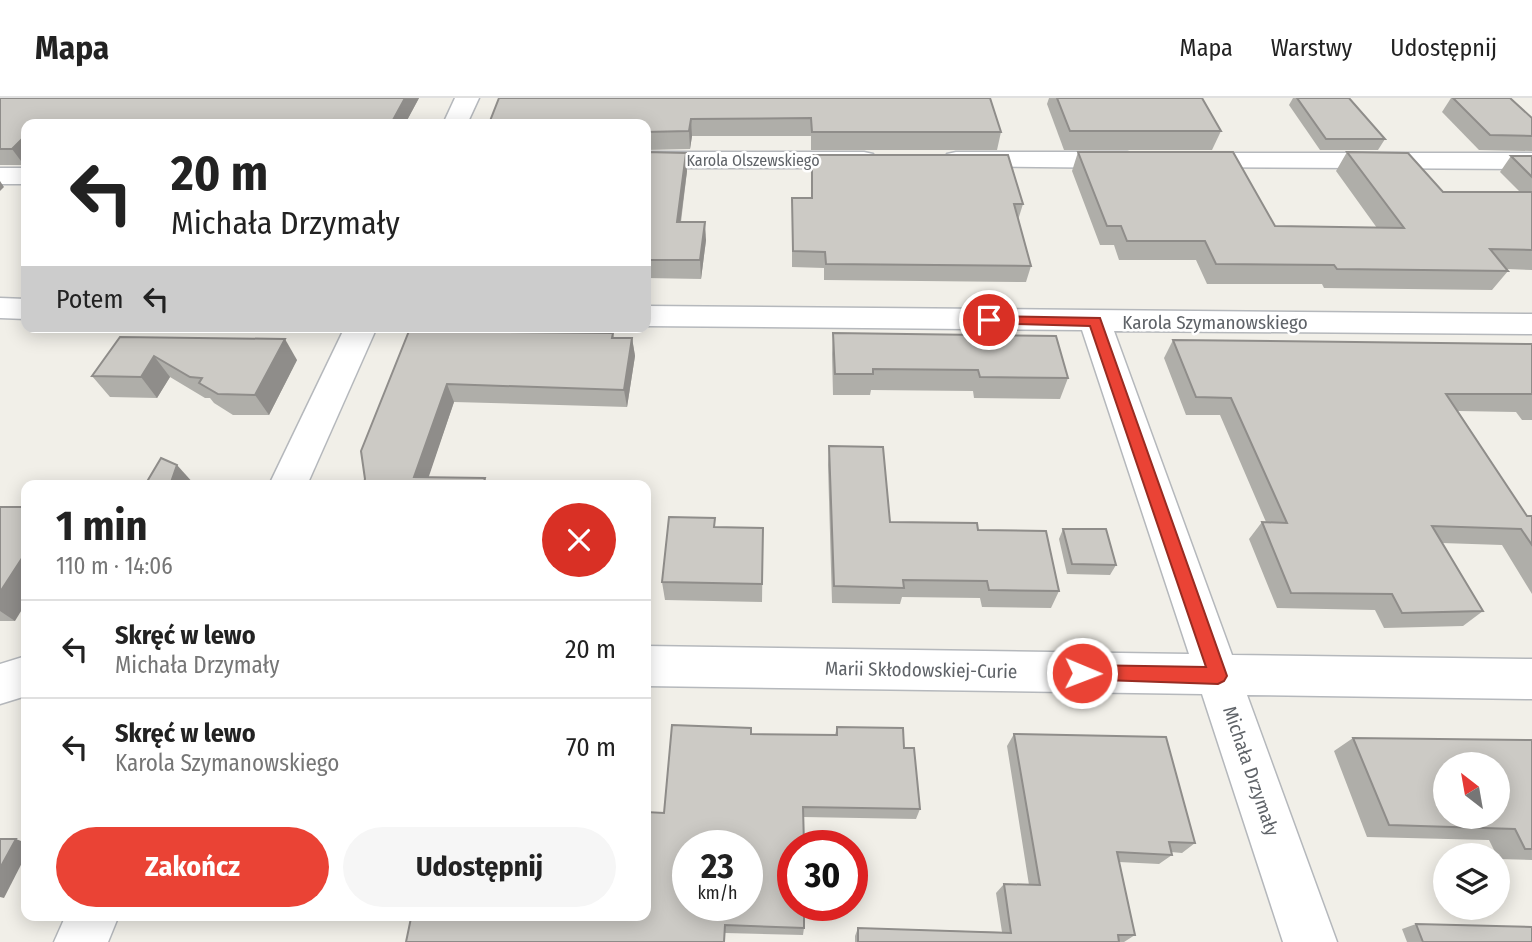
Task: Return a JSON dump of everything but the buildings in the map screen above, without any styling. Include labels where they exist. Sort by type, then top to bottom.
[{"type":"street","points":[[457,119],[467,98]]},
{"type":"street","name":"Karola Olszewskiego","points":[[651,160],[895,160]]},
{"type":"street","points":[[937,160],[1532,161]]},
{"type":"street","points":[[0,176],[21,176]]},
{"type":"street","points":[[0,309],[21,309]]},
{"type":"street","name":"Karola Szymanowskiego","points":[[651,316],[1532,324]]},
{"type":"street","name":"Michała Drzymały","points":[[1095,321],[1310,942]]},
{"type":"street","points":[[290,480],[358,333]]},
{"type":"street","name":"Marii Skłodowskiej-Curie","points":[[651,666],[1532,679]]},
{"type":"street","points":[[0,684],[21,678]]},
{"type":"street","points":[[81,942],[90,921]]},
{"type":"route","points":[[989,320],[1095,321],[1218,676],[1082,673]]}]
